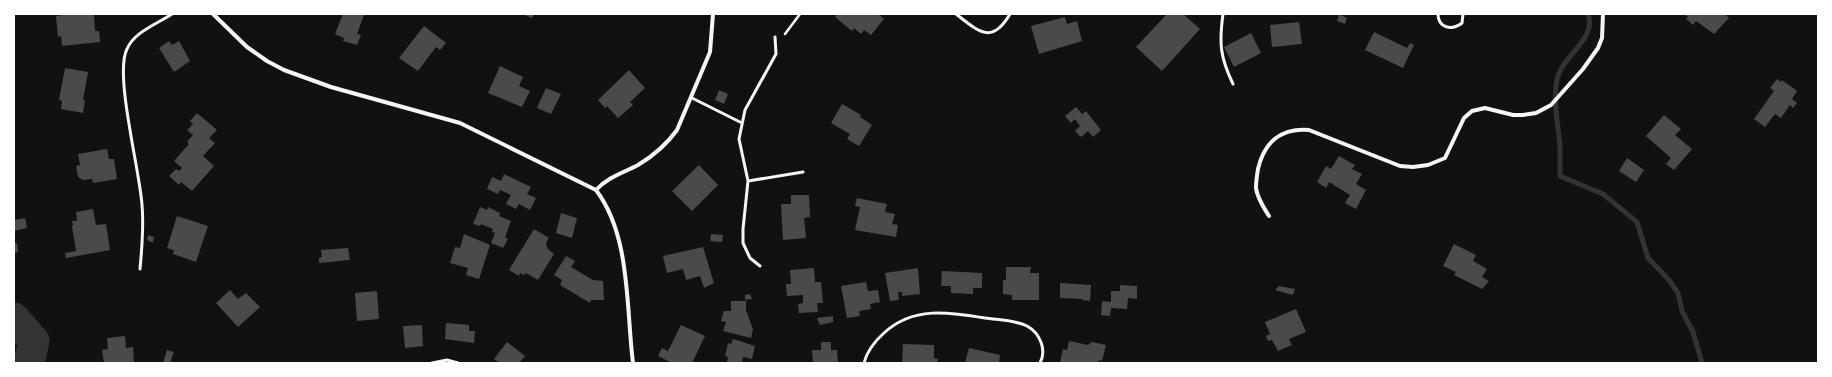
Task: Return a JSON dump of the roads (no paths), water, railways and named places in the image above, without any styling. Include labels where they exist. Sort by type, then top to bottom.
[{"type":"street","points":[[213,14],[247,47],[266,61],[284,70],[331,87],[460,123],[596,190],[613,219],[621,250],[633,363]]},
{"type":"street","points":[[596,190],[607,180],[638,165],[670,140],[677,130],[692,98],[710,52],[713,14]]},
{"type":"street","points":[[1269,216],[1261,202],[1256,188],[1257,176],[1263,153],[1270,142],[1278,136],[1298,129],[1309,130],[1393,163],[1413,167],[1433,164],[1445,158],[1464,118],[1472,111],[1484,108],[1513,115],[1523,115],[1536,113],[1551,105],[1583,69],[1598,48],[1602,38],[1604,14]]},
{"type":"lane","points":[[140,269],[143,206],[128,113],[123,63],[126,49],[134,39],[172,14]]},
{"type":"lane","points":[[956,14],[981,32],[991,33],[1001,28],[1010,14]]},
{"type":"lane","points":[[1223,14],[1220,39],[1221,56],[1233,84]]},
{"type":"lane","points":[[1438,14],[1439,22],[1445,27],[1450,28],[1462,23],[1463,14]]},
{"type":"lane","points":[[760,266],[750,258],[743,243],[748,181],[744,159],[739,147],[745,110],[776,54],[777,47],[775,37]]},
{"type":"lane","points":[[692,98],[742,123]]},
{"type":"lane","points":[[748,181],[803,172]]},
{"type":"lane","points":[[864,363],[872,346],[892,326],[920,313],[934,312],[976,316],[1027,326],[1039,338],[1042,352],[1040,363]]},
{"type":"lane","points":[[432,363],[447,360],[458,363]]},
{"type":"waterway","points":[[1588,14],[1590,22],[1586,36],[1565,62],[1561,69],[1556,86],[1555,95],[1560,145],[1560,176],[1603,194],[1637,222],[1648,258],[1669,280],[1678,293],[1682,311],[1693,332],[1702,363]]},
{"type":"waterway","points":[[14,318],[34,341],[29,363]]}]
